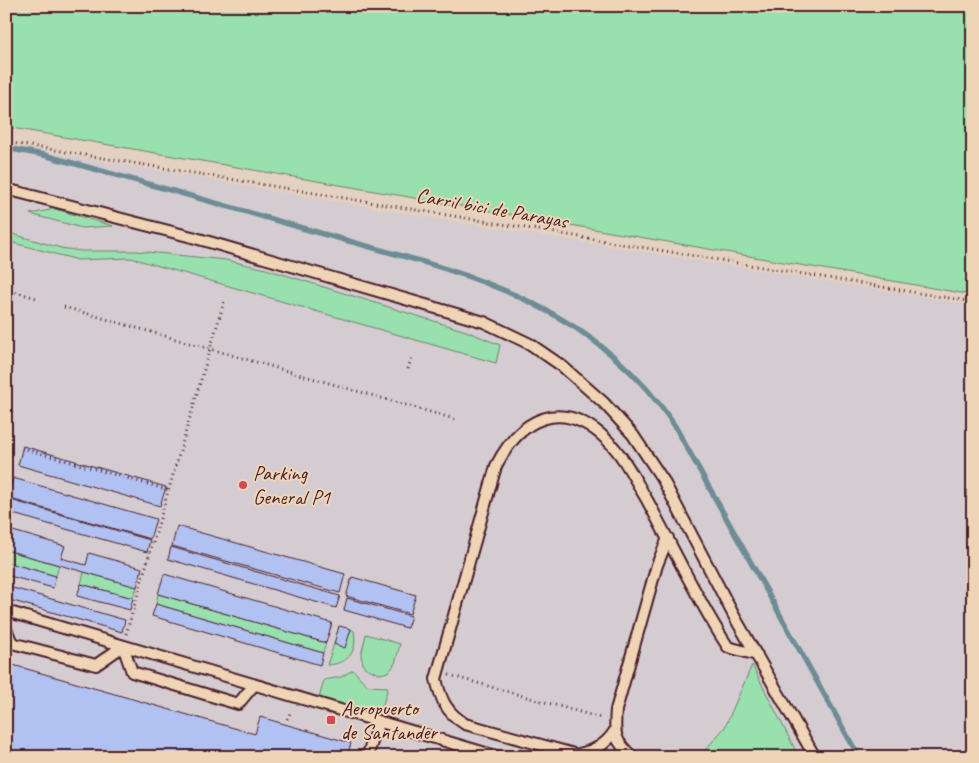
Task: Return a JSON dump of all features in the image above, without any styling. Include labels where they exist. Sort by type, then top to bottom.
[{"type":"lane","points":[[6,189],[165,230],[380,291],[484,322],[530,344],[590,389],[633,436],[664,480],[757,655],[815,757]]},
{"type":"lane","points":[[668,538],[657,565],[624,681],[616,710],[614,732],[607,742],[582,755],[465,724],[450,714],[440,700],[436,679],[496,466],[505,448],[526,427],[550,415],[568,418],[593,428],[608,441],[629,470],[668,538],[728,647],[757,655]]},
{"type":"lane","points":[[6,611],[124,642],[254,685],[499,757]]},
{"type":"lane","points":[[6,629],[12,643],[96,665],[124,642]]},
{"type":"lane","points":[[124,642],[132,672],[238,704],[254,685]]},
{"type":"lane","points":[[367,757],[379,721]]},
{"type":"lane","points":[[614,732],[621,746],[633,757]]},
{"type":"path","name":"Carril bici de Parayas","points":[[6,142],[973,302]]},
{"type":"path","points":[[6,289],[36,298]]},
{"type":"path","points":[[124,642],[224,302]]},
{"type":"path","points":[[64,307],[458,420]]},
{"type":"path","points":[[408,369],[412,356]]},
{"type":"path","points":[[22,448],[168,490]]},
{"type":"path","points":[[446,674],[601,719],[604,709]]},
{"type":"path","points":[[287,719],[291,711]]},
{"type":"path","points":[[965,757],[973,734]]},
{"type":"shaded area","points":[[6,145],[432,218],[973,305],[973,722],[961,757],[6,757]]},
{"type":"green space","points":[[6,6],[973,6],[973,295],[6,127]]},
{"type":"green space","points":[[55,209],[113,226],[82,228],[30,214]]},
{"type":"green space","points":[[6,232],[61,248],[81,251],[137,251],[226,260],[266,269],[466,331],[500,345],[496,363],[131,258],[78,260],[6,241]]},
{"type":"green space","points":[[6,550],[59,565],[56,576],[6,562]]},
{"type":"green space","points":[[84,572],[137,587],[133,598],[81,584]]},
{"type":"green space","points":[[158,594],[326,643],[323,653],[156,604]]},
{"type":"green space","points":[[351,629],[354,631],[355,638],[353,651],[350,656],[341,662],[327,665],[334,644],[345,647]]},
{"type":"green space","points":[[366,634],[400,644],[396,660],[389,671],[379,674],[364,667],[361,656]]},
{"type":"green space","points":[[752,665],[799,757],[699,757],[725,727]]},
{"type":"green space","points":[[353,670],[368,686],[388,687],[380,715],[319,698],[324,680],[341,677]]},
{"type":"building","points":[[23,446],[166,487],[160,506],[18,465]]},
{"type":"building","points":[[13,478],[156,519],[150,539],[7,498]]},
{"type":"building","points":[[7,499],[150,540],[147,552],[6,512]]},
{"type":"building","points":[[177,526],[345,574],[340,593],[172,546]]},
{"type":"building","points":[[6,529],[65,546],[61,558],[86,565],[89,553],[142,568],[137,587],[6,550]]},
{"type":"building","points":[[171,547],[340,596],[336,608],[168,559]]},
{"type":"building","points":[[6,562],[56,576],[53,588],[6,575]]},
{"type":"building","points":[[164,574],[332,623],[326,643],[158,594]]},
{"type":"building","points":[[352,577],[416,595],[410,614],[346,596]]},
{"type":"building","points":[[81,584],[133,598],[130,610],[77,596]]},
{"type":"building","points":[[6,586],[125,620],[122,632],[6,599]]},
{"type":"building","points":[[347,598],[411,616],[407,628],[344,610]]},
{"type":"building","points":[[156,604],[323,653],[320,665],[152,616]]},
{"type":"building","points":[[339,626],[351,629],[345,648],[334,644]]},
{"type":"building","points":[[6,663],[255,734],[260,717],[351,743],[347,757],[6,757]]},
{"type":"waterway","points":[[6,148],[44,155],[464,275],[512,294],[558,317],[601,346],[640,382],[675,426],[859,757]]},
{"type":"place","name":"Parking General P1","points":[[243,485]]},
{"type":"place","name":"Aeropuerto de Santander","points":[[331,720]]}]
